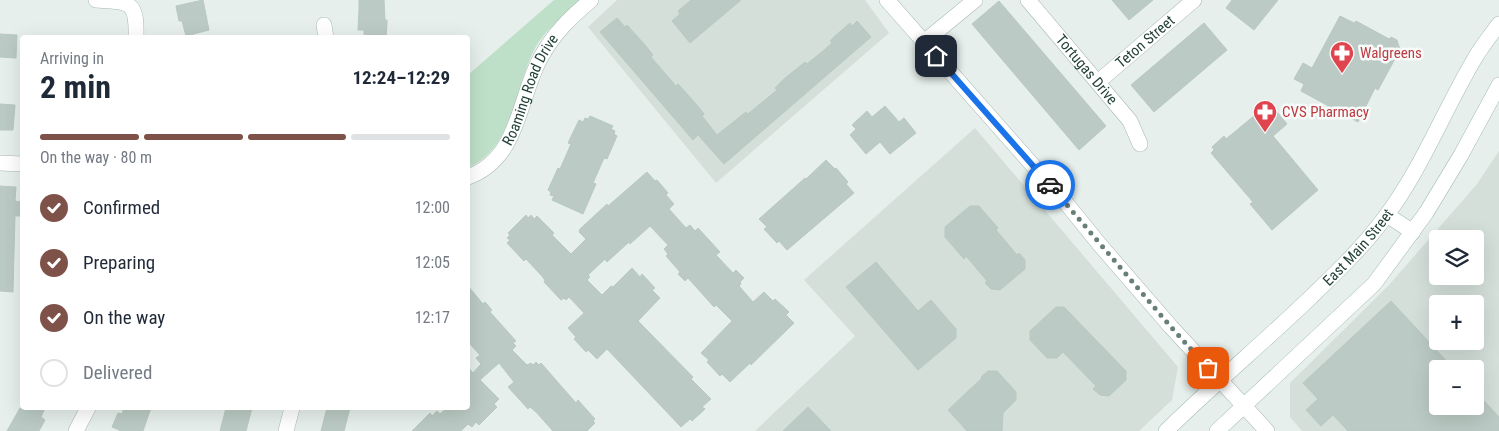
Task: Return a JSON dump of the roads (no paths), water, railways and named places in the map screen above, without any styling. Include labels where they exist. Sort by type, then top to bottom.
[{"type":"street","points":[[96,0],[122,3],[135,11],[137,19],[136,35]]},
{"type":"street","name":"Roaming Road Drive","points":[[470,176],[499,156],[518,121],[532,76],[540,59],[553,37],[568,19],[591,0]]},
{"type":"street","points":[[887,0],[1066,203],[1171,327],[1267,431]]},
{"type":"street","points":[[924,42],[975,0]]},
{"type":"street","name":"Tortugas Drive","points":[[1028,0],[1130,121],[1140,144]]},
{"type":"street","name":"Teton Street","points":[[1098,82],[1194,0]]},
{"type":"street","name":"East Main Street","points":[[1166,431],[1203,395],[1283,324],[1358,251],[1387,215],[1423,156],[1476,56],[1499,24]]},
{"type":"street","points":[[1217,431],[1374,284],[1426,213],[1461,155],[1499,85]]},
{"type":"street","points":[[0,163],[20,164]]},
{"type":"street","points":[[1387,215],[1413,232]]},
{"type":"street","points":[[76,431],[87,410]]},
{"type":"street","points":[[286,431],[291,410]]},
{"type":"place","name":"Walgreens","points":[[1342,74]]},
{"type":"place","name":"CVS Pharmacy","points":[[1265,133]]}]
